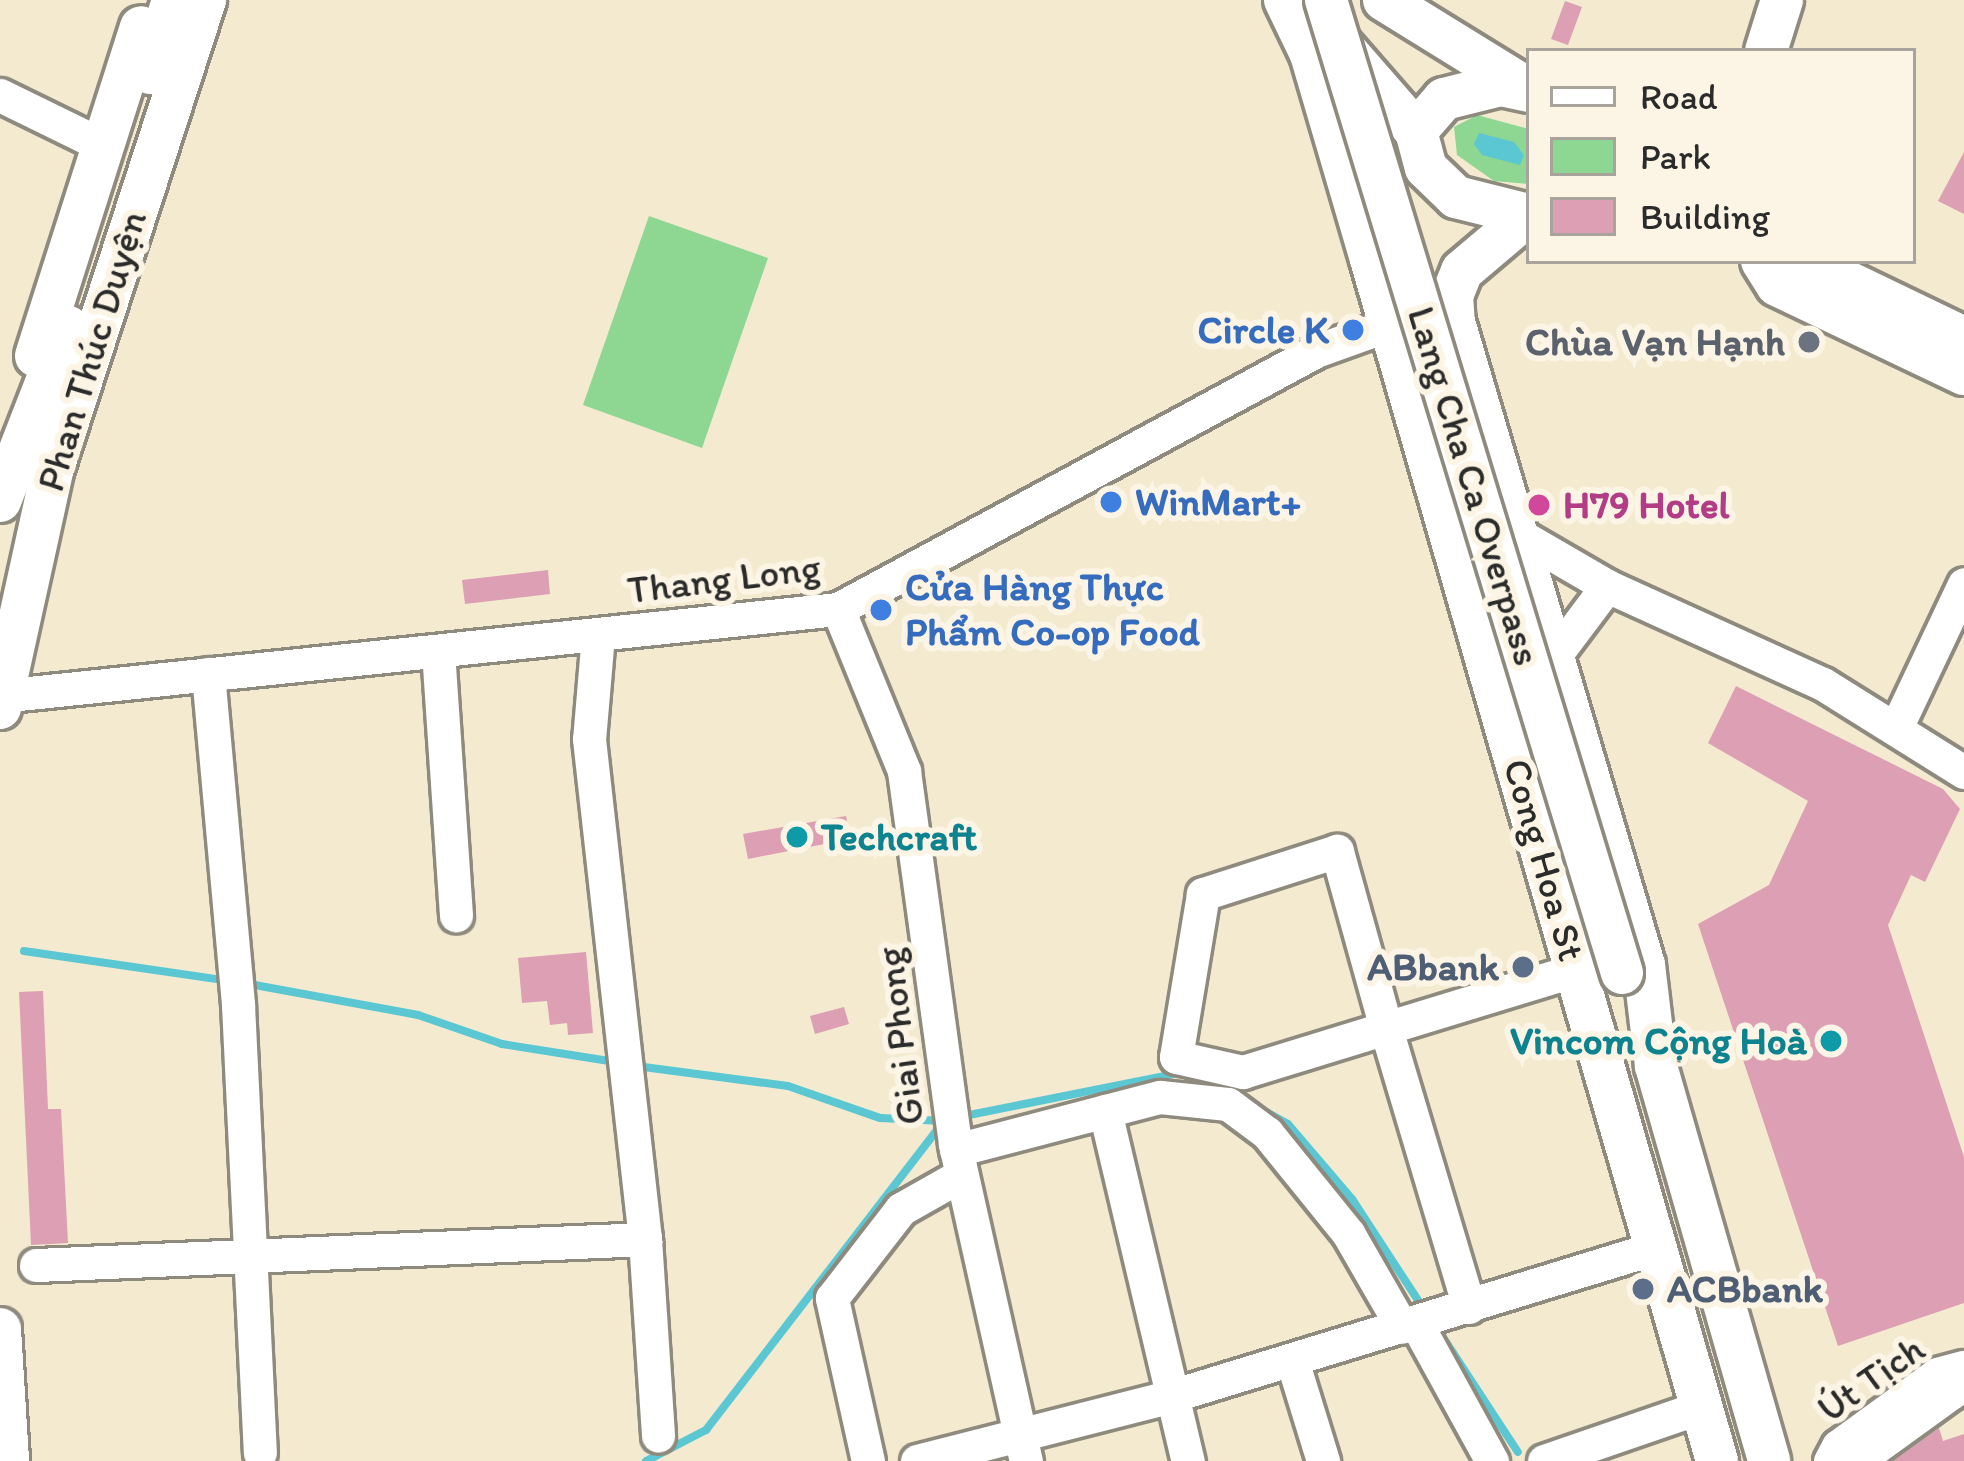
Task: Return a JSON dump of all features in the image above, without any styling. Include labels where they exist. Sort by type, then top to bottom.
[{"type":"main road","name":"Phan Thúc Duyện","points":[[0,501],[26,440],[28,383],[100,144],[152,0]]},
{"type":"main road","points":[[26,440],[173,0]]},
{"type":"main road","name":"Phan Thúc Duyện","points":[[0,709],[52,471],[205,0]]},
{"type":"main road","name":"Cong Hoa St","points":[[1285,0],[1311,54],[1372,259],[1717,1461]]},
{"type":"main road","points":[[1300,0],[1416,165],[1475,207],[1526,215]]},
{"type":"main road","name":"Lang Cha Ca Overpass","points":[[1326,0],[1622,973]]},
{"type":"main road","points":[[1384,0],[1526,88]]},
{"type":"main road","points":[[1767,48],[1782,0]]},
{"type":"main road","points":[[1372,259],[1444,99],[1474,88],[1526,90]]},
{"type":"main road","points":[[1411,398],[1416,165]]},
{"type":"main road","name":"Cong Hoa St","points":[[1526,217],[1462,272],[1451,305],[1643,965],[1656,1066]]},
{"type":"main road","points":[[1764,264],[1778,285],[1964,374]]},
{"type":"main road","points":[[1810,264],[1964,338]]},
{"type":"main road","name":"Cong Hoa St","points":[[1622,973],[1656,1066],[1769,1461]]},
{"type":"main road","points":[[0,1329],[8,1461]]},
{"type":"street","points":[[0,95],[100,144]]},
{"type":"street","name":"Thang Long","points":[[1,696],[838,609],[1316,352],[1390,324]]},
{"type":"street","points":[[1516,533],[1607,586],[1803,674],[1964,772]]},
{"type":"street","points":[[1896,728],[1964,584]]},
{"type":"street","points":[[1552,658],[1607,586]]},
{"type":"street","name":"Giai Phong","points":[[838,609],[904,771],[958,1156],[1023,1445]]},
{"type":"street","points":[[598,635],[589,739],[621,1060],[645,1239],[658,1436]]},
{"type":"street","points":[[438,651],[456,915]]},
{"type":"street","points":[[208,674],[238,1005],[260,1452]]},
{"type":"street","points":[[1492,1461],[1433,1318],[1386,1028],[1337,851],[1203,894],[1176,1057],[1243,1072],[1386,1028],[1576,970]]},
{"type":"street","points":[[868,1461],[832,1298],[901,1208],[958,1156],[1160,1097],[1228,1104],[1267,1132],[1364,1256],[1433,1318]]},
{"type":"street","points":[[1105,1111],[1168,1397],[1188,1461]]},
{"type":"street","points":[[36,1265],[645,1239]]},
{"type":"street","points":[[916,1461],[1023,1445],[1655,1249]]},
{"type":"street","points":[[1292,1360],[1314,1458]]},
{"type":"street","name":"Út Tịch","points":[[1830,1461],[1838,1446],[1937,1374],[1964,1367]]},
{"type":"street","name":"Út Tịch","points":[[1857,1461],[1951,1394],[1964,1367]]},
{"type":"street","points":[[1544,1461],[1701,1407]]},
{"type":"green space","points":[[1477,115],[1526,128],[1526,184],[1494,181],[1457,155],[1454,127]]},
{"type":"green space","points":[[649,216],[768,258],[702,448],[583,405]]},
{"type":"water","points":[[1479,133],[1514,142],[1524,155],[1520,165],[1482,155],[1474,144]]},
{"type":"building","points":[[1565,1],[1582,7],[1568,45],[1551,39]]},
{"type":"building","points":[[1964,152],[1964,214],[1938,201]]},
{"type":"building","points":[[548,570],[550,594],[465,604],[462,580]]},
{"type":"building","name":"Vincom Cộng Hoà","points":[[1736,686],[1943,789],[1960,809],[1925,882],[1911,875],[1888,925],[1964,1157],[1964,1303],[1838,1346],[1698,924],[1769,885],[1808,801],[1708,743]]},
{"type":"building","name":"Techcraft","points":[[846,816],[850,839],[748,859],[743,834]]},
{"type":"building","points":[[586,952],[593,1033],[568,1035],[567,1023],[550,1025],[547,1001],[522,1003],[518,958]]},
{"type":"building","points":[[43,991],[48,1109],[61,1109],[68,1243],[31,1245],[19,992]]},
{"type":"building","points":[[844,1007],[849,1024],[815,1034],[810,1016]]},
{"type":"building","points":[[1939,1428],[1943,1441],[1964,1434],[1964,1461],[1893,1461]]},
{"type":"waterway","points":[[24,951],[229,981]]},
{"type":"waterway","points":[[244,983],[418,1015],[502,1044],[616,1062]]},
{"type":"waterway","points":[[636,1066],[788,1086],[880,1118],[944,1121]]},
{"type":"waterway","points":[[959,1117],[1179,1073]]},
{"type":"waterway","points":[[1211,1081],[1288,1124],[1352,1199],[1425,1311]]},
{"type":"waterway","points":[[646,1461],[706,1430],[940,1126]]},
{"type":"waterway","points":[[1440,1333],[1518,1452]]},
{"type":"place","name":"Circle K","points":[[1353,330]]},
{"type":"place","name":"Chùa Vạn Hạnh","points":[[1809,342]]},
{"type":"place","name":"WinMart+","points":[[1111,502]]},
{"type":"place","name":"H79 Hotel","points":[[1539,505]]},
{"type":"place","name":"Cửa Hàng Thực Phẩm Co-op Food","points":[[881,610]]},
{"type":"place","name":"Techcraft","points":[[797,837]]},
{"type":"place","name":"ABbank","points":[[1523,967]]},
{"type":"place","name":"Vincom Cộng Hoà","points":[[1831,1041]]},
{"type":"place","name":"ACBbank","points":[[1643,1289]]}]
